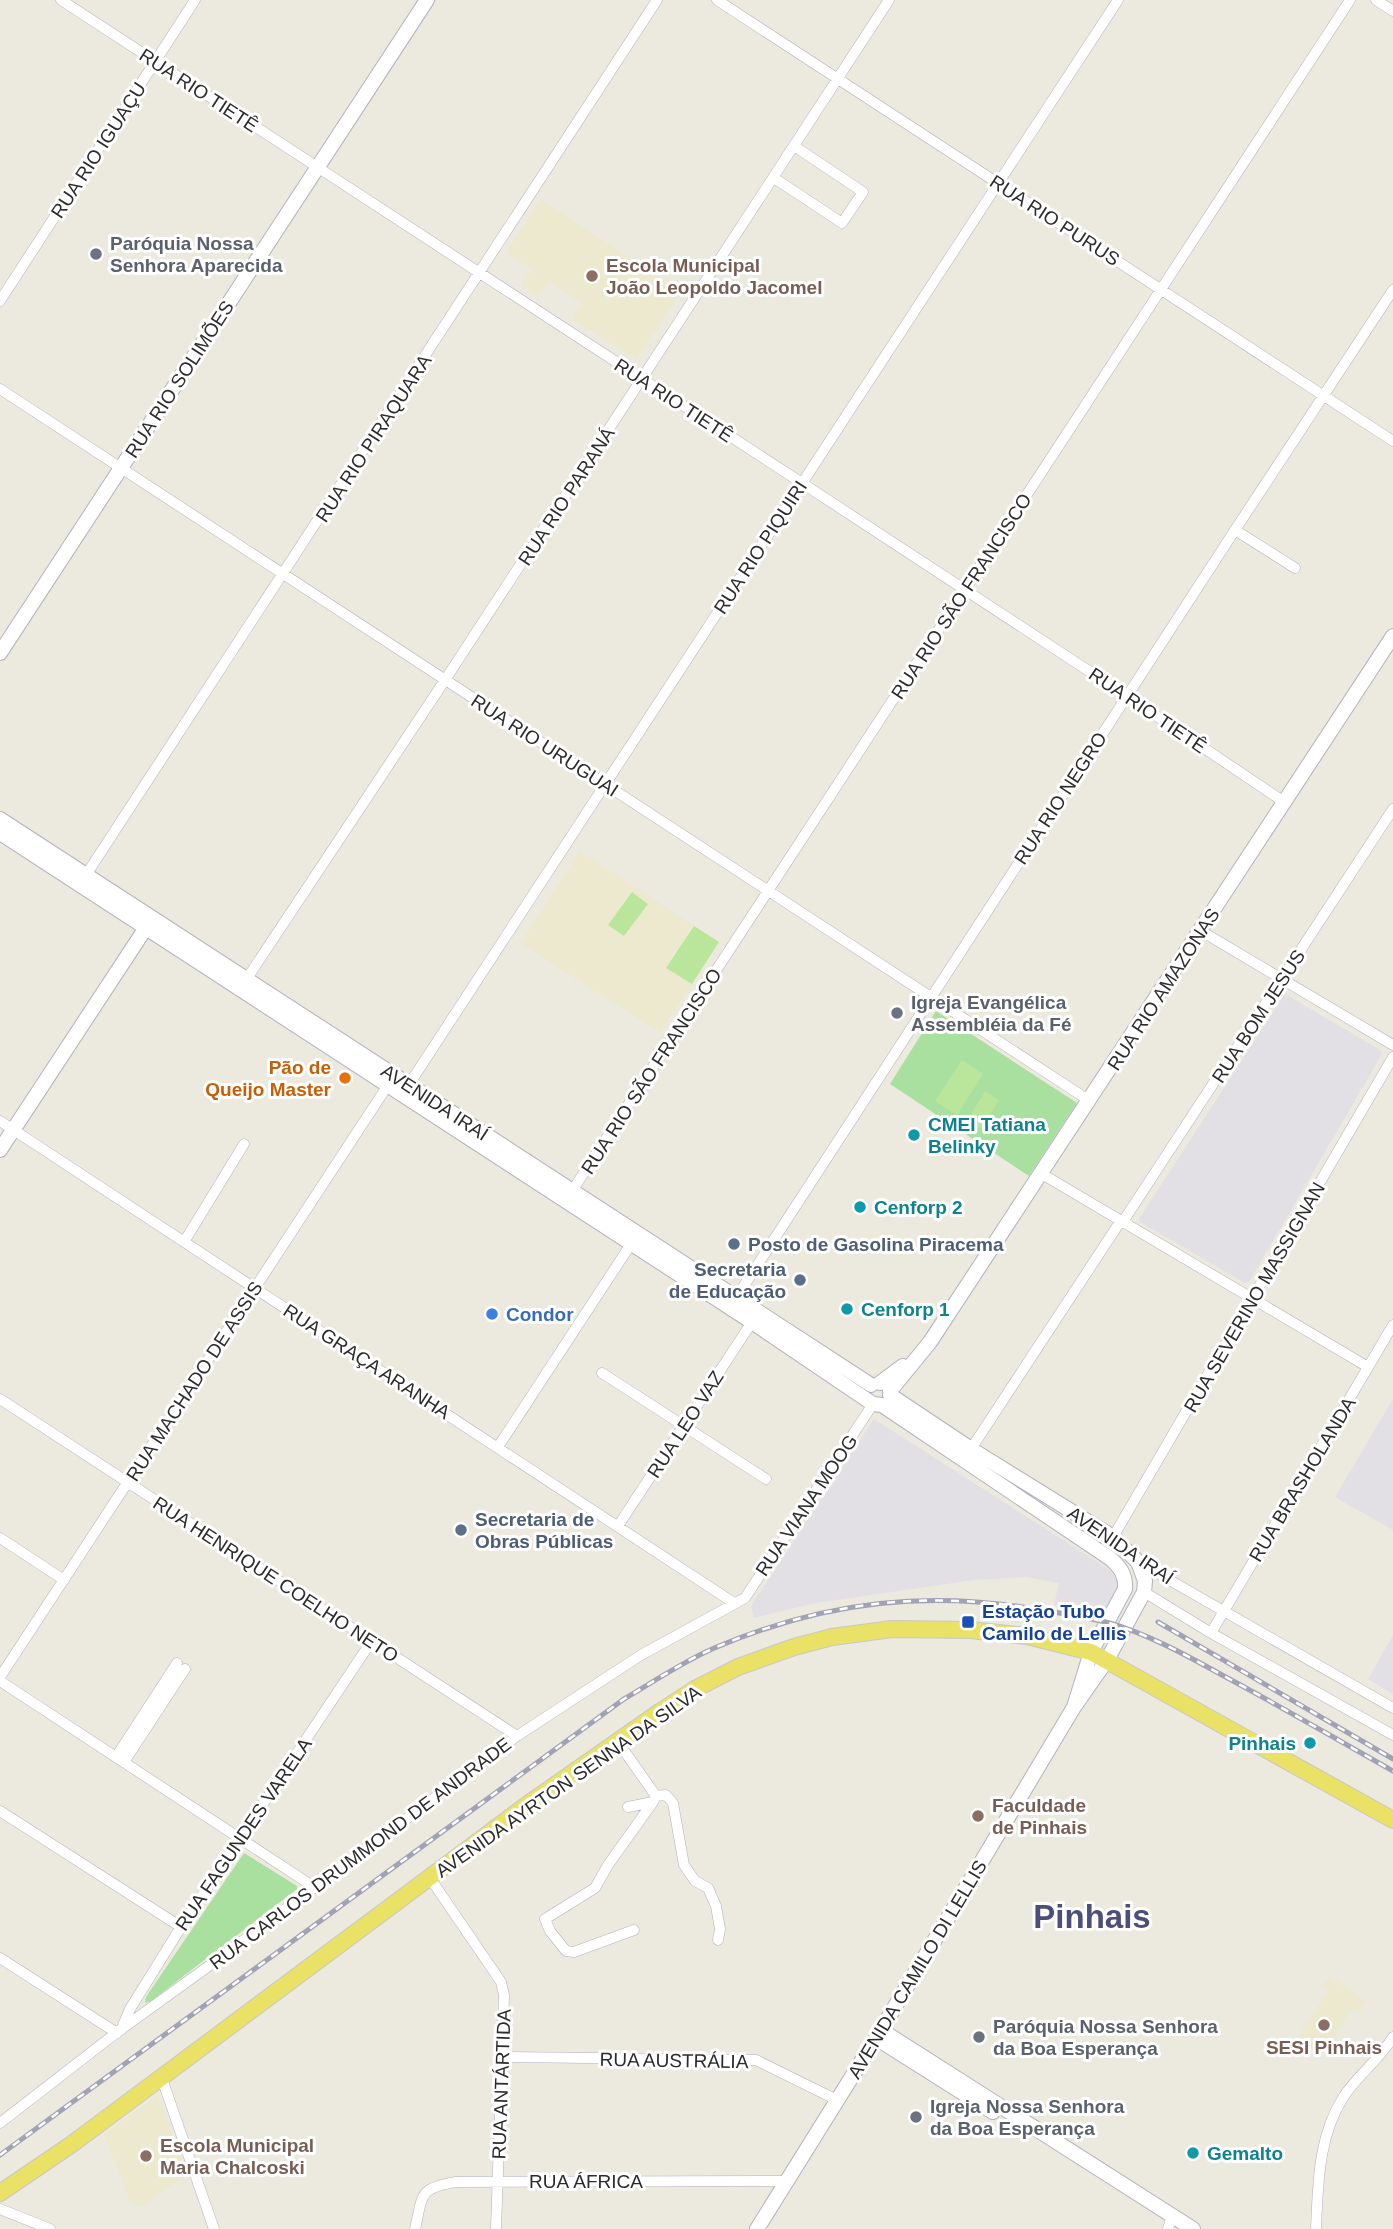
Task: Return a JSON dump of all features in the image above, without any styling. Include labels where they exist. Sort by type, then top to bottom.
[{"type":"main road","name":"RUA RIO SOLIMÕES","points":[[0,653],[427,0]]},
{"type":"main road","name":"RUA RIO AMAZONAS","points":[[879,1395],[902,1367],[930,1342],[1393,636]]},
{"type":"main road","name":"AVENIDA IRAÍ","points":[[0,819],[86,875],[123,906]]},
{"type":"main road","name":"AVENIDA IRAÍ","points":[[0,833],[123,906],[267,999],[549,1183],[631,1244],[733,1303],[879,1395],[1111,1559],[1122,1572],[1125,1589]]},
{"type":"main road","points":[[0,1150],[149,923]]},
{"type":"main road","name":"AVENIDA IRAÍ","points":[[267,999],[388,1085],[406,1090]]},
{"type":"main road","name":"AVENIDA IRAÍ","points":[[549,1183],[572,1191],[733,1303],[752,1322],[879,1395],[912,1410],[1113,1537],[1138,1562]]},
{"type":"main road","points":[[912,1410],[905,1392],[907,1382],[930,1342]]},
{"type":"main road","points":[[1138,1562],[1145,1581],[1144,1592]]},
{"type":"main road","name":"AVENIDA CAMILO DI LELLIS","points":[[1074,1707],[1091,1652],[1125,1589]]},
{"type":"main road","name":"AVENIDA CAMILO DI LELLIS","points":[[757,2229],[878,2034],[1074,1707],[1107,1660],[1144,1592]]},
{"type":"main road","name":"AVENIDA AYRTON SENNA DA SILVA","points":[[0,2193],[72,2144],[528,1804],[695,1689],[738,1667],[794,1647],[832,1637],[892,1629],[930,1628],[1027,1636],[1091,1652],[1393,1820]]},
{"type":"main road","points":[[878,2034],[1172,2224],[1193,2229]]},
{"type":"street","name":"RUA RIO TIETÊ","points":[[61,0],[1127,696],[1284,802]]},
{"type":"street","name":"RUA RIO IGUAÇU","points":[[0,301],[195,0]]},
{"type":"street","name":"RUA RIO PIRAQUARA","points":[[86,875],[657,0]]},
{"type":"street","name":"RUA RIO PURUS","points":[[717,0],[1393,441]]},
{"type":"street","name":"RUA RIO PARANÁ","points":[[243,984],[889,0]]},
{"type":"street","name":"RUA RIO PIQUIRI","points":[[406,1090],[1118,0]]},
{"type":"street","name":"RUA RIO SÃO FRANCISCO","points":[[572,1191],[1350,0]]},
{"type":"street","points":[[1376,0],[1393,11]]},
{"type":"street","points":[[774,178],[842,223],[863,192],[794,146]]},
{"type":"street","name":"RUA RIO NEGRO","points":[[733,1303],[1393,290]]},
{"type":"street","name":"RUA RIO URUGUAI","points":[[0,389],[1090,1101]]},
{"type":"street","points":[[1235,530],[1295,568]]},
{"type":"street","name":"RUA BOM JESUS","points":[[971,1449],[1393,809]]},
{"type":"street","points":[[1201,931],[1393,1045]]},
{"type":"street","name":"RUA SEVERINO MASSIGNAN","points":[[1113,1537],[1393,1057]]},
{"type":"street","name":"RUA MACHADO DE ASSIS","points":[[0,1679],[388,1085]]},
{"type":"street","name":"RUA GRAÇA ARANHA","points":[[0,1121],[734,1602]]},
{"type":"street","points":[[184,1241],[244,1144]]},
{"type":"street","points":[[1042,1174],[1368,1367]]},
{"type":"street","points":[[498,1447],[631,1244]]},
{"type":"street","name":"RUA LEO VAZ","points":[[618,1526],[752,1322]]},
{"type":"street","name":"RUA BRASHOLANDA","points":[[1211,1633],[1393,1325]]},
{"type":"street","points":[[602,1373],[766,1479]]},
{"type":"street","name":"RUA VIANA MOOG","points":[[734,1602],[745,1598],[879,1395]]},
{"type":"street","name":"RUA HENRIQUE COELHO NETO","points":[[0,1399],[517,1736]]},
{"type":"street","points":[[0,1538],[64,1580]]},
{"type":"street","name":"AVENIDA IRAÍ","points":[[1138,1562],[1393,1708]]},
{"type":"street","name":"AVENIDA IRAÍ","points":[[1144,1592],[1211,1633],[1393,1735]]},
{"type":"street","name":"RUA CARLOS DRUMMOND DE ANDRADE","points":[[0,2123],[517,1736],[640,1655],[734,1602]]},
{"type":"street","name":"RUA FAGUNDES VARELA","points":[[119,2032],[130,2009],[181,1927],[371,1642]]},
{"type":"street","points":[[120,1760],[181,1666]]},
{"type":"street","points":[[0,1679],[314,1887]]},
{"type":"street","points":[[618,1742],[654,1799]]},
{"type":"street","points":[[628,1807],[666,1795],[673,1802],[684,1865],[695,1881],[708,1888],[716,1906],[720,1929],[718,1940]]},
{"type":"street","points":[[634,1930],[574,1952],[566,1951],[550,1931],[545,1919],[595,1888],[606,1863],[654,1799]]},
{"type":"street","points":[[0,1811],[181,1927]]},
{"type":"street","name":"RUA ANTÁRTIDA","points":[[430,1878],[501,1982],[504,1995],[496,2229]]},
{"type":"street","points":[[0,1958],[119,2032]]},
{"type":"street","points":[[1316,2229],[1320,2165],[1326,2135],[1344,2097],[1382,2054],[1393,2037]]},
{"type":"street","name":"RUA AUSTRÁLIA","points":[[502,2057],[756,2060],[837,2100]]},
{"type":"street","points":[[161,2076],[214,2229]]},
{"type":"street","name":"RUA ÁFRICA","points":[[415,2229],[427,2190],[456,2182],[787,2181]]},
{"type":"street","points":[[0,2209],[50,2229]]},
{"type":"shaded area","name":"Escola Municipal João Leopoldo Jacomel","points":[[541,199],[681,292],[636,359],[572,319],[582,303],[549,282],[538,297],[521,286],[532,270],[506,252]]},
{"type":"shaded area","points":[[580,851],[719,942],[660,1033],[520,943]]},
{"type":"shaded area","points":[[1285,994],[1380,1050],[1382,1054],[1249,1282],[1245,1283],[1139,1219]]},
{"type":"shaded area","points":[[1393,1399],[1393,1530],[1335,1497]]},
{"type":"shaded area","points":[[874,1419],[1108,1569],[1116,1577],[1119,1586],[1104,1614],[1054,1605],[1059,1583],[1026,1577],[974,1580],[815,1603],[754,1618],[751,1606]]},
{"type":"shaded area","points":[[1393,1635],[1393,1694],[1368,1679]]},
{"type":"shaded area","name":"SESI Pinhais","points":[[1329,1976],[1366,2001],[1359,2012],[1352,2009],[1323,2055],[1297,2038],[1328,1991],[1322,1987]]},
{"type":"shaded area","name":"Escola Municipal Maria Chalcoski","points":[[158,2095],[186,2174],[142,2207],[130,2202],[104,2134]]},
{"type":"green space","points":[[632,892],[648,904],[624,936],[608,925]]},
{"type":"green space","points":[[694,926],[719,942],[692,984],[666,968]]},
{"type":"green space","points":[[936,1011],[1077,1103],[1029,1176],[890,1084]]},
{"type":"green space","points":[[962,1060],[983,1074],[957,1115],[935,1101]]},
{"type":"green space","points":[[985,1091],[999,1100],[981,1129],[967,1121]]},
{"type":"green space","points":[[244,1853],[297,1886],[297,1889],[145,2003],[146,1997]]},
{"type":"railway","points":[[0,2155],[624,1699],[712,1649],[796,1619],[880,1604],[965,1601],[1009,1605],[1106,1622],[1180,1652],[1393,1771]]},
{"type":"railway","points":[[1158,1622],[1393,1759]]},
{"type":"place","name":"Paróquia Nossa Senhora Aparecida","points":[[96,254]]},
{"type":"place","name":"Escola Municipal João Leopoldo Jacomel","points":[[592,276]]},
{"type":"place","name":"Igreja Evangélica Assembléia da Fé","points":[[897,1013]]},
{"type":"place","name":"Pão de Queijo Master","points":[[345,1078]]},
{"type":"place","name":"CMEI Tatiana Belinky","points":[[914,1135]]},
{"type":"place","name":"Cenforp 2","points":[[860,1207]]},
{"type":"place","name":"Posto de Gasolina Piracema","points":[[734,1244]]},
{"type":"place","name":"Secretaria de Educação","points":[[800,1280]]},
{"type":"place","name":"Cenforp 1","points":[[847,1309]]},
{"type":"place","name":"Condor","points":[[492,1314]]},
{"type":"place","name":"Secretaria de Obras Públicas","points":[[461,1530]]},
{"type":"place","name":"Estação Tubo Camilo de Lellis","points":[[968,1622]]},
{"type":"place","name":"Pinhais","points":[[1310,1743]]},
{"type":"place","name":"Faculdade de Pinhais","points":[[978,1816]]},
{"type":"place","name":"SESI Pinhais","points":[[1324,2025]]},
{"type":"place","name":"Paróquia Nossa Senhora da Boa Esperança","points":[[979,2037]]},
{"type":"place","name":"Igreja Nossa Senhora da Boa Esperança","points":[[916,2117]]},
{"type":"place","name":"Gemalto","points":[[1193,2153]]},
{"type":"place","name":"Escola Municipal Maria Chalcoski","points":[[146,2156]]},
{"type":"district","name":"Pinhais","points":[[1092,1916]]}]
